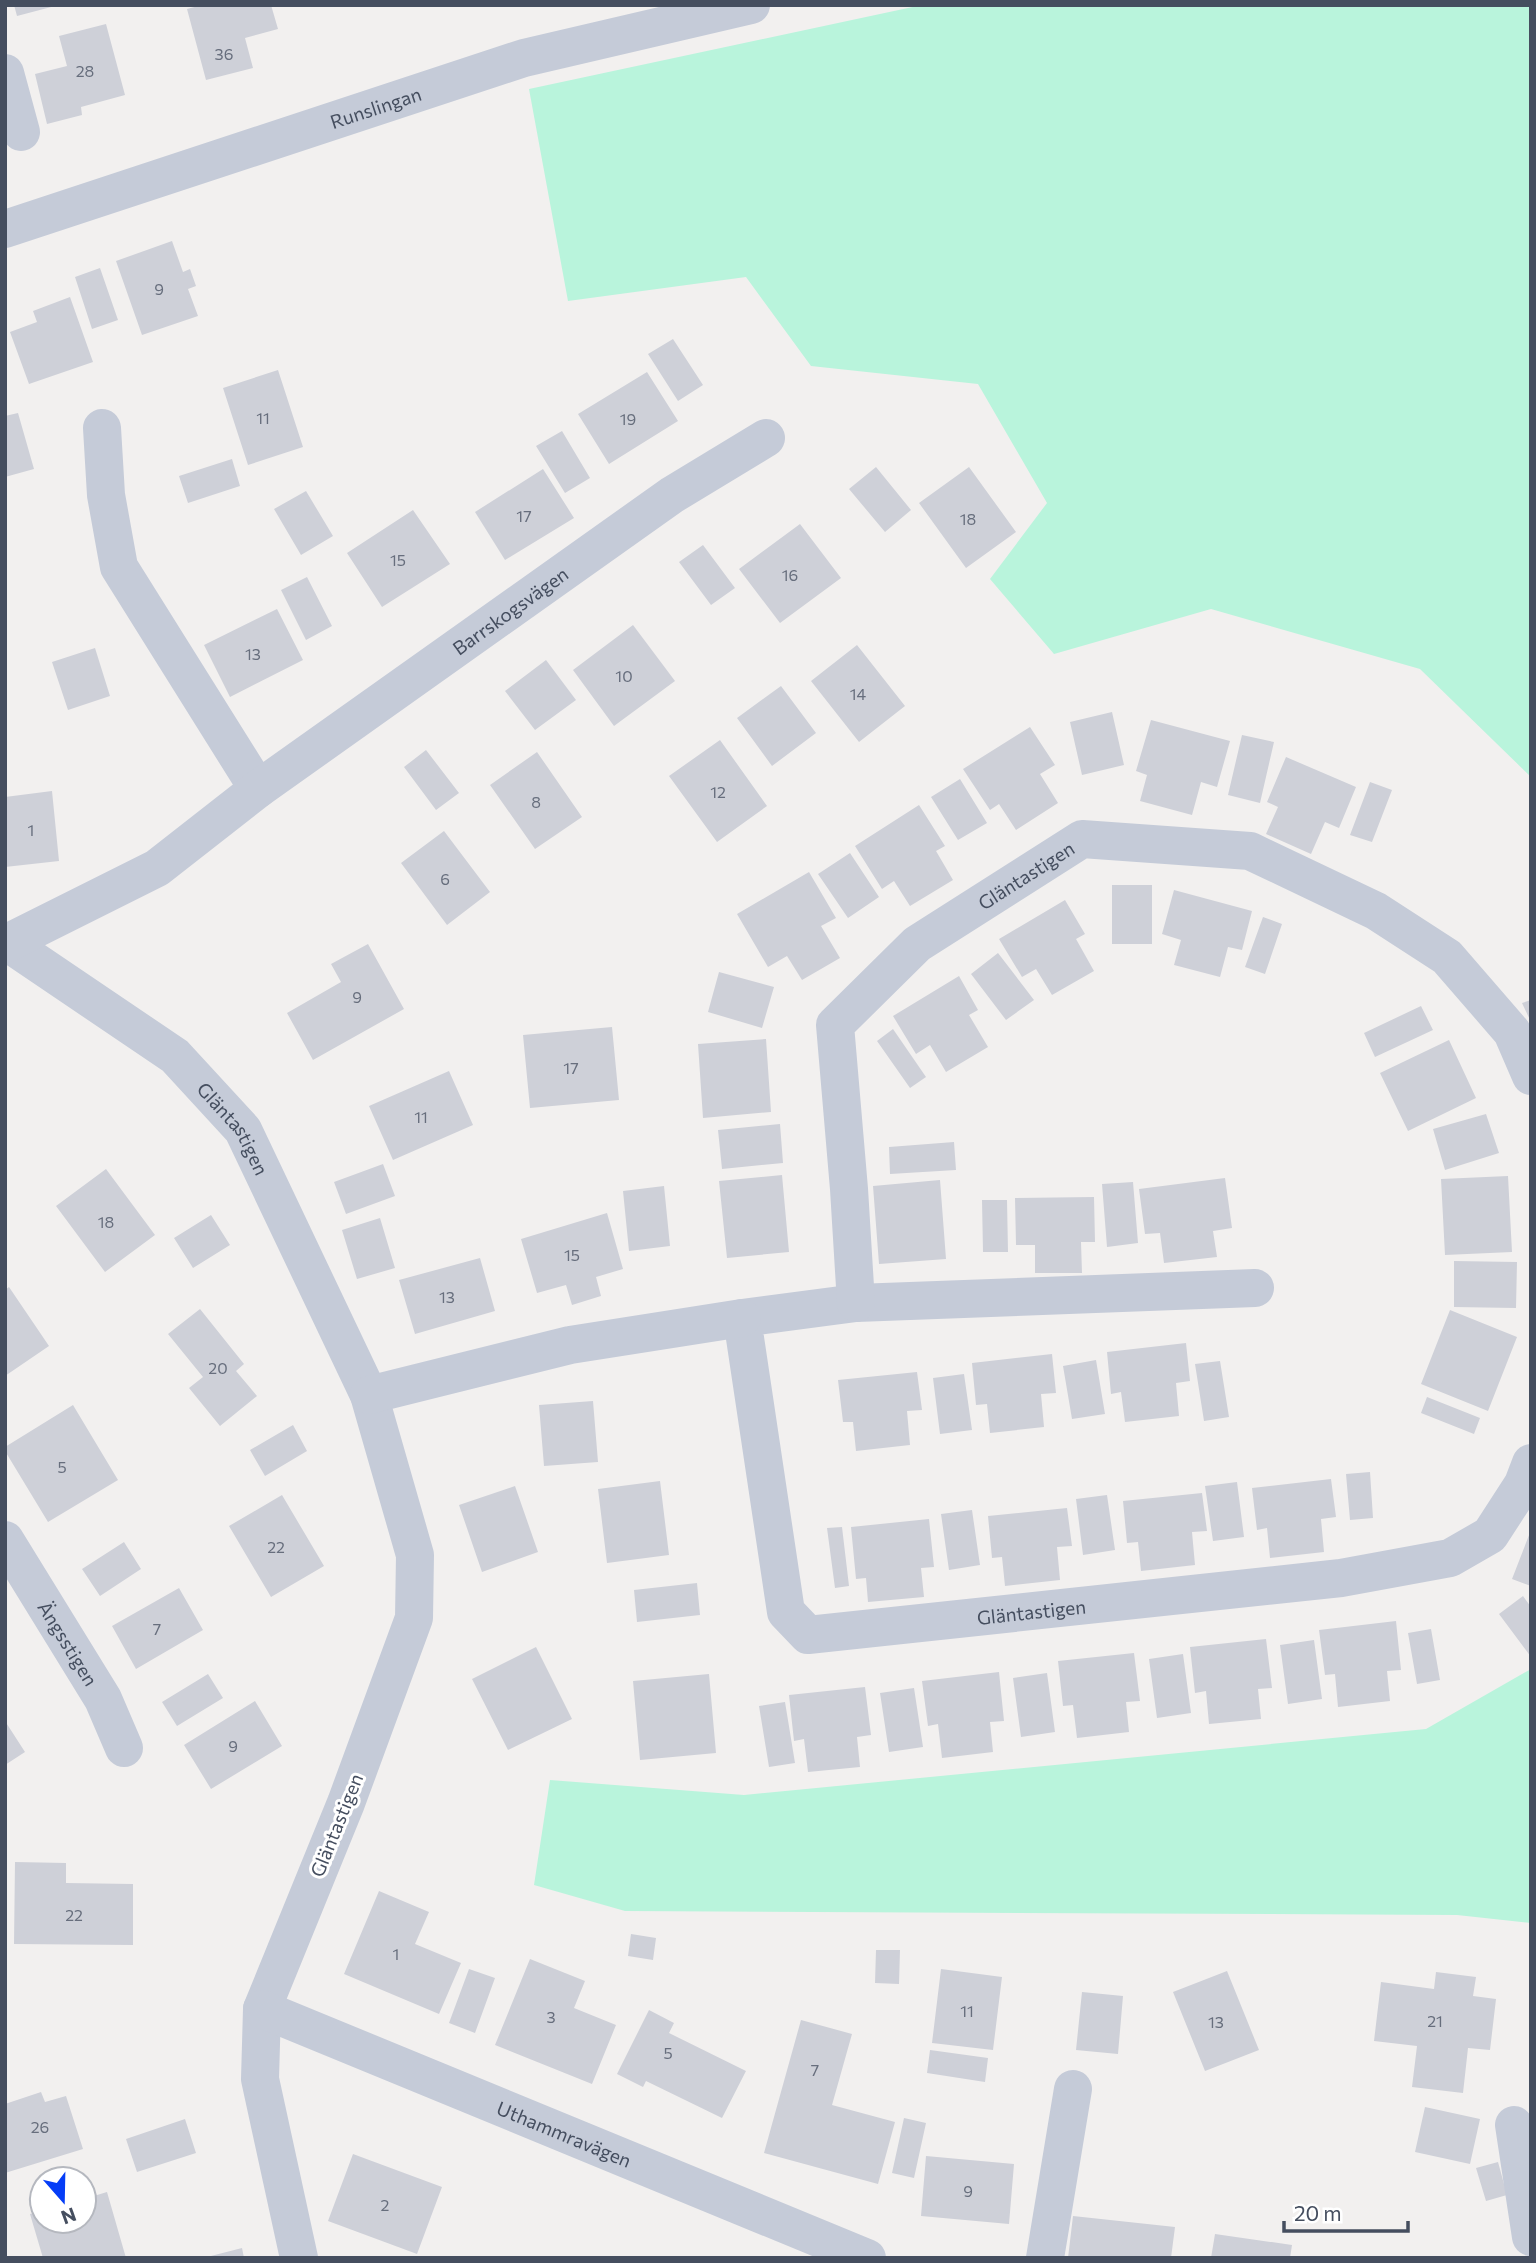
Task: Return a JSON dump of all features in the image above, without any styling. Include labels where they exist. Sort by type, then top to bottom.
[{"type":"street","name":"Runslingan","points":[[5,229],[524,58],[751,5]]},
{"type":"street","points":[[5,73],[21,132]]},
{"type":"street","points":[[102,428],[106,495],[119,568],[258,789]]},
{"type":"street","name":"Barrskogsvägen","points":[[6,942],[157,868],[258,789],[672,495],[766,438]]},
{"type":"street","name":"Gläntastigen","points":[[856,1303],[835,1025],[917,944],[1082,839],[1250,851],[1376,911],[1447,957],[1512,1032],[1531,1076]]},
{"type":"street","name":"Gläntastigen","points":[[6,942],[175,1056],[243,1130],[369,1395],[415,1555],[414,1618],[346,1803],[262,2009],[260,2079],[299,2258]]},
{"type":"street","points":[[369,1395],[570,1345],[856,1303],[1255,1288]]},
{"type":"street","name":"Gläntastigen","points":[[742,1318],[786,1612],[808,1635],[1341,1578],[1450,1558],[1490,1535],[1523,1484],[1531,1463]]},
{"type":"street","name":"Ängsstigen","points":[[5,1540],[103,1699],[124,1748]]},
{"type":"street","name":"Uthammravägen","points":[[262,2009],[867,2258]]},
{"type":"street","points":[[1045,2258],[1073,2089]]},
{"type":"street","points":[[1514,2125],[1531,2237]]},
{"type":"green space","points":[[922,5],[1531,5],[1531,777],[1420,669],[1211,609],[1054,654],[990,579],[1047,503],[978,384],[811,366],[746,277],[568,301],[529,89]]},
{"type":"green space","points":[[1531,1669],[1531,1923],[1457,1915],[625,1911],[534,1885],[550,1780],[744,1795],[1426,1729]]},
{"type":"building","points":[[14,5],[55,5],[55,6],[17,16]]},
{"type":"building","points":[[202,5],[271,5],[278,29],[245,38],[253,68],[206,80],[187,9]]},
{"type":"building","points":[[106,24],[125,95],[81,107],[82,115],[47,124],[35,74],[67,66],[59,36]]},
{"type":"building","points":[[172,241],[183,272],[190,269],[196,286],[188,289],[198,316],[142,335],[116,261]]},
{"type":"building","points":[[100,268],[118,320],[92,329],[75,277]]},
{"type":"building","points":[[70,297],[93,362],[29,384],[10,332],[37,322],[33,311]]},
{"type":"building","points":[[673,339],[703,385],[678,401],[648,354]]},
{"type":"building","points":[[278,370],[303,447],[248,465],[223,388]]},
{"type":"building","points":[[647,372],[678,421],[609,464],[578,414]]},
{"type":"building","points":[[18,413],[34,469],[5,477],[5,416]]},
{"type":"building","points":[[562,431],[590,478],[565,493],[536,446]]},
{"type":"building","points":[[232,459],[240,486],[188,503],[179,476]]},
{"type":"building","points":[[876,467],[911,510],[885,532],[849,489]]},
{"type":"building","points":[[969,467],[1016,532],[966,568],[919,503]]},
{"type":"building","points":[[543,469],[574,518],[505,560],[475,512]]},
{"type":"building","points":[[306,491],[333,536],[301,555],[274,509]]},
{"type":"building","points":[[413,510],[450,564],[382,607],[347,553]]},
{"type":"building","points":[[800,524],[841,578],[780,623],[739,569]]},
{"type":"building","points":[[703,545],[735,588],[711,605],[679,562]]},
{"type":"building","points":[[307,577],[332,626],[306,640],[281,590]]},
{"type":"building","points":[[277,609],[303,660],[230,697],[204,645]]},
{"type":"building","points":[[633,625],[675,681],[614,726],[573,670]]},
{"type":"building","points":[[857,645],[905,706],[859,742],[811,681]]},
{"type":"building","points":[[95,648],[110,696],[68,710],[52,662]]},
{"type":"building","points":[[546,660],[576,700],[535,730],[505,691]]},
{"type":"building","points":[[781,686],[816,733],[772,766],[737,718]]},
{"type":"building","points":[[1112,712],[1124,765],[1082,775],[1070,722]]},
{"type":"building","points":[[1151,720],[1230,741],[1217,787],[1201,782],[1192,815],[1140,801],[1147,775],[1136,771]]},
{"type":"building","points":[[1030,727],[1055,765],[1040,774],[1058,803],[1016,830],[999,804],[990,810],[963,769]]},
{"type":"building","points":[[1242,735],[1274,742],[1260,803],[1228,795]]},
{"type":"building","points":[[720,740],[767,806],[717,842],[669,776]]},
{"type":"building","points":[[426,750],[459,793],[436,810],[404,767]]},
{"type":"building","points":[[537,752],[582,817],[535,849],[490,785]]},
{"type":"building","points":[[1286,757],[1356,787],[1339,828],[1325,822],[1311,854],[1266,834],[1278,807],[1267,802]]},
{"type":"building","points":[[960,779],[987,823],[958,840],[931,797]]},
{"type":"building","points":[[1370,782],[1392,790],[1372,842],[1350,835]]},
{"type":"building","points":[[52,791],[59,861],[5,867],[5,797]]},
{"type":"building","points":[[919,805],[945,846],[936,851],[953,880],[910,906],[894,881],[882,889],[855,846]]},
{"type":"building","points":[[444,831],[490,892],[447,925],[401,863]]},
{"type":"building","points":[[850,853],[879,897],[848,918],[818,874]]},
{"type":"building","points":[[809,872],[836,918],[821,926],[840,958],[802,980],[787,956],[768,967],[737,914]]},
{"type":"building","points":[[1112,885],[1152,885],[1152,944],[1112,944]]},
{"type":"building","points":[[1174,890],[1252,911],[1242,950],[1228,947],[1220,977],[1174,965],[1181,940],[1162,934]]},
{"type":"building","points":[[1065,900],[1085,934],[1076,939],[1094,971],[1052,995],[1036,969],[1022,977],[999,939]]},
{"type":"building","points":[[1263,917],[1282,924],[1265,974],[1245,967]]},
{"type":"building","points":[[368,944],[404,1009],[313,1060],[287,1013],[341,982],[331,964]]},
{"type":"building","points":[[998,953],[1034,1000],[1006,1020],[971,974]]},
{"type":"building","points":[[719,972],[774,987],[762,1028],[708,1012]]},
{"type":"building","points":[[959,976],[978,1010],[969,1015],[988,1047],[946,1072],[930,1045],[916,1054],[893,1016]]},
{"type":"building","points":[[1531,1000],[1531,1022],[1522,1003]]},
{"type":"building","points":[[1421,1006],[1433,1030],[1375,1057],[1364,1033]]},
{"type":"building","points":[[612,1027],[619,1100],[530,1108],[523,1035]]},
{"type":"building","points":[[893,1029],[926,1077],[910,1088],[877,1041]]},
{"type":"building","points":[[766,1039],[771,1112],[703,1118],[698,1044]]},
{"type":"building","points":[[1449,1040],[1476,1098],[1408,1131],[1380,1073]]},
{"type":"building","points":[[449,1071],[473,1125],[393,1160],[369,1106]]},
{"type":"building","points":[[1486,1114],[1499,1153],[1445,1170],[1433,1129]]},
{"type":"building","points":[[780,1124],[783,1163],[722,1169],[718,1130]]},
{"type":"building","points":[[954,1142],[956,1170],[890,1174],[889,1147]]},
{"type":"building","points":[[383,1164],[395,1196],[346,1214],[334,1182]]},
{"type":"building","points":[[106,1169],[155,1235],[105,1272],[56,1206]]},
{"type":"building","points":[[782,1175],[789,1252],[727,1258],[719,1181]]},
{"type":"building","points":[[1508,1176],[1512,1252],[1445,1255],[1441,1179]]},
{"type":"building","points":[[1225,1178],[1232,1228],[1213,1231],[1217,1257],[1164,1263],[1160,1233],[1145,1234],[1139,1189]]},
{"type":"building","points":[[940,1180],[946,1259],[879,1264],[873,1186]]},
{"type":"building","points":[[1133,1182],[1138,1243],[1107,1247],[1102,1184]]},
{"type":"building","points":[[664,1186],[670,1246],[629,1251],[623,1191]]},
{"type":"building","points":[[1094,1197],[1095,1242],[1081,1242],[1082,1273],[1035,1273],[1035,1245],[1016,1245],[1015,1198]]},
{"type":"building","points":[[982,1200],[1007,1200],[1008,1252],[983,1252]]},
{"type":"building","points":[[607,1213],[623,1269],[596,1277],[601,1296],[572,1305],[566,1285],[537,1293],[521,1239]]},
{"type":"building","points":[[211,1215],[230,1245],[193,1268],[174,1238]]},
{"type":"building","points":[[380,1218],[395,1268],[357,1279],[342,1230]]},
{"type":"building","points":[[480,1258],[495,1311],[415,1334],[399,1280]]},
{"type":"building","points":[[1454,1261],[1517,1262],[1516,1308],[1454,1307]]},
{"type":"building","points":[[9,1287],[49,1346],[5,1376],[5,1290]]},
{"type":"building","points":[[200,1309],[244,1364],[236,1371],[257,1396],[220,1426],[189,1388],[203,1377],[168,1334]]},
{"type":"building","points":[[1450,1310],[1517,1337],[1488,1411],[1421,1384]]},
{"type":"building","points":[[1186,1343],[1190,1381],[1176,1383],[1179,1416],[1125,1422],[1121,1392],[1111,1394],[1107,1352]]},
{"type":"building","points":[[1052,1354],[1056,1393],[1041,1394],[1044,1427],[990,1433],[987,1404],[976,1405],[972,1363]]},
{"type":"building","points":[[1096,1360],[1105,1414],[1072,1419],[1063,1366]]},
{"type":"building","points":[[1220,1361],[1229,1417],[1204,1421],[1195,1364]]},
{"type":"building","points":[[917,1372],[922,1410],[907,1411],[910,1445],[856,1451],[853,1422],[843,1422],[838,1380]]},
{"type":"building","points":[[964,1374],[972,1430],[940,1434],[933,1378]]},
{"type":"building","points":[[1427,1397],[1480,1418],[1474,1434],[1421,1413]]},
{"type":"building","points":[[593,1401],[598,1462],[544,1466],[539,1405]]},
{"type":"building","points":[[73,1405],[118,1480],[48,1522],[5,1447]]},
{"type":"building","points":[[293,1425],[307,1451],[265,1476],[250,1450]]},
{"type":"building","points":[[1370,1472],[1373,1518],[1350,1520],[1346,1474]]},
{"type":"building","points":[[1331,1479],[1336,1517],[1321,1519],[1324,1552],[1270,1558],[1267,1528],[1257,1530],[1252,1488]]},
{"type":"building","points":[[660,1481],[669,1555],[607,1563],[598,1489]]},
{"type":"building","points":[[1237,1482],[1244,1537],[1213,1541],[1205,1486]]},
{"type":"building","points":[[515,1486],[538,1552],[482,1572],[459,1505]]},
{"type":"building","points":[[1202,1493],[1207,1531],[1192,1532],[1195,1565],[1141,1571],[1138,1542],[1127,1543],[1123,1501]]},
{"type":"building","points":[[282,1495],[324,1566],[271,1597],[229,1526]]},
{"type":"building","points":[[1107,1495],[1115,1550],[1083,1555],[1076,1499]]},
{"type":"building","points":[[1067,1508],[1072,1546],[1057,1547],[1060,1580],[1005,1586],[1002,1557],[992,1558],[988,1516]]},
{"type":"building","points":[[972,1510],[980,1565],[949,1570],[941,1514]]},
{"type":"building","points":[[929,1519],[934,1567],[921,1568],[924,1597],[868,1602],[866,1578],[856,1579],[851,1527]]},
{"type":"building","points":[[842,1527],[849,1586],[835,1588],[827,1528]]},
{"type":"building","points":[[1531,1530],[1531,1586],[1512,1579]]},
{"type":"building","points":[[124,1542],[141,1569],[100,1596],[82,1569]]},
{"type":"building","points":[[697,1583],[700,1615],[637,1622],[634,1590]]},
{"type":"building","points":[[179,1588],[203,1630],[136,1669],[112,1626]]},
{"type":"building","points":[[1523,1596],[1531,1607],[1531,1657],[1499,1614]]},
{"type":"building","points":[[1396,1621],[1401,1670],[1387,1671],[1390,1701],[1338,1707],[1335,1674],[1325,1675],[1319,1630]]},
{"type":"building","points":[[1431,1629],[1440,1680],[1417,1684],[1408,1633]]},
{"type":"building","points":[[1266,1639],[1272,1688],[1258,1689],[1261,1719],[1209,1724],[1206,1691],[1195,1693],[1190,1647]]},
{"type":"building","points":[[1314,1640],[1322,1699],[1288,1704],[1280,1645]]},
{"type":"building","points":[[536,1647],[572,1719],[508,1750],[472,1679]]},
{"type":"building","points":[[1134,1653],[1140,1701],[1126,1702],[1129,1732],[1077,1738],[1073,1705],[1063,1706],[1058,1661]]},
{"type":"building","points":[[1183,1654],[1191,1713],[1157,1718],[1149,1659]]},
{"type":"building","points":[[999,1672],[1004,1721],[990,1722],[993,1752],[942,1758],[938,1724],[928,1726],[922,1681]]},
{"type":"building","points":[[1047,1673],[1055,1732],[1021,1737],[1013,1678]]},
{"type":"building","points":[[208,1674],[223,1698],[177,1726],[162,1702]]},
{"type":"building","points":[[709,1674],[716,1753],[640,1760],[633,1681]]},
{"type":"building","points":[[865,1687],[871,1735],[857,1737],[860,1767],[808,1772],[804,1739],[794,1741],[789,1695]]},
{"type":"building","points":[[914,1688],[923,1747],[889,1752],[880,1693]]},
{"type":"building","points":[[255,1701],[282,1746],[211,1789],[184,1745]]},
{"type":"building","points":[[785,1702],[795,1763],[769,1767],[759,1706]]},
{"type":"building","points":[[5,1721],[25,1752],[5,1765]]},
{"type":"building","points":[[15,1862],[66,1863],[66,1883],[133,1884],[133,1945],[14,1944]]},
{"type":"building","points":[[379,1891],[429,1912],[415,1944],[461,1963],[439,2014],[344,1974]]},
{"type":"building","points":[[631,1934],[656,1938],[653,1960],[628,1956]]},
{"type":"building","points":[[876,1950],[900,1950],[899,1984],[875,1983]]},
{"type":"building","points":[[530,1959],[585,1981],[574,2008],[616,2025],[592,2084],[495,2045]]},
{"type":"building","points":[[469,1969],[495,1978],[475,2033],[449,2023]]},
{"type":"building","points":[[941,1969],[1002,1977],[993,2050],[932,2043]]},
{"type":"building","points":[[1227,1971],[1259,2050],[1205,2071],[1173,1992]]},
{"type":"building","points":[[1436,1972],[1476,1977],[1473,1996],[1496,1999],[1490,2050],[1468,2048],[1463,2093],[1412,2087],[1417,2046],[1374,2041],[1381,1982],[1434,1989]]},
{"type":"building","points":[[1082,1992],[1123,1996],[1118,2054],[1076,2050]]},
{"type":"building","points":[[649,2010],[674,2023],[669,2033],[746,2071],[722,2118],[646,2081],[643,2087],[617,2074]]},
{"type":"building","points":[[801,2020],[852,2034],[832,2105],[895,2122],[878,2184],[764,2153]]},
{"type":"building","points":[[930,2050],[988,2058],[985,2082],[927,2073]]},
{"type":"building","points":[[41,2092],[45,2102],[66,2096],[83,2149],[5,2173],[5,2104]]},
{"type":"building","points":[[1425,2107],[1480,2119],[1470,2164],[1415,2152]]},
{"type":"building","points":[[904,2118],[926,2123],[914,2178],[892,2173]]},
{"type":"building","points":[[185,2119],[196,2153],[137,2172],[126,2139]]},
{"type":"building","points":[[353,2154],[442,2187],[417,2254],[328,2221]]},
{"type":"building","points":[[926,2156],[1014,2164],[1009,2224],[921,2216]]},
{"type":"building","points":[[1498,2162],[1507,2195],[1486,2201],[1476,2168]]},
{"type":"building","points":[[107,2192],[126,2258],[43,2258],[36,2235],[98,2235],[98,2195]]},
{"type":"building","points":[[1073,2216],[1175,2227],[1171,2258],[1068,2258]]},
{"type":"building","points":[[1215,2234],[1292,2245],[1290,2258],[1211,2258]]},
{"type":"building","points":[[242,2248],[244,2258],[207,2258],[207,2257]]}]
